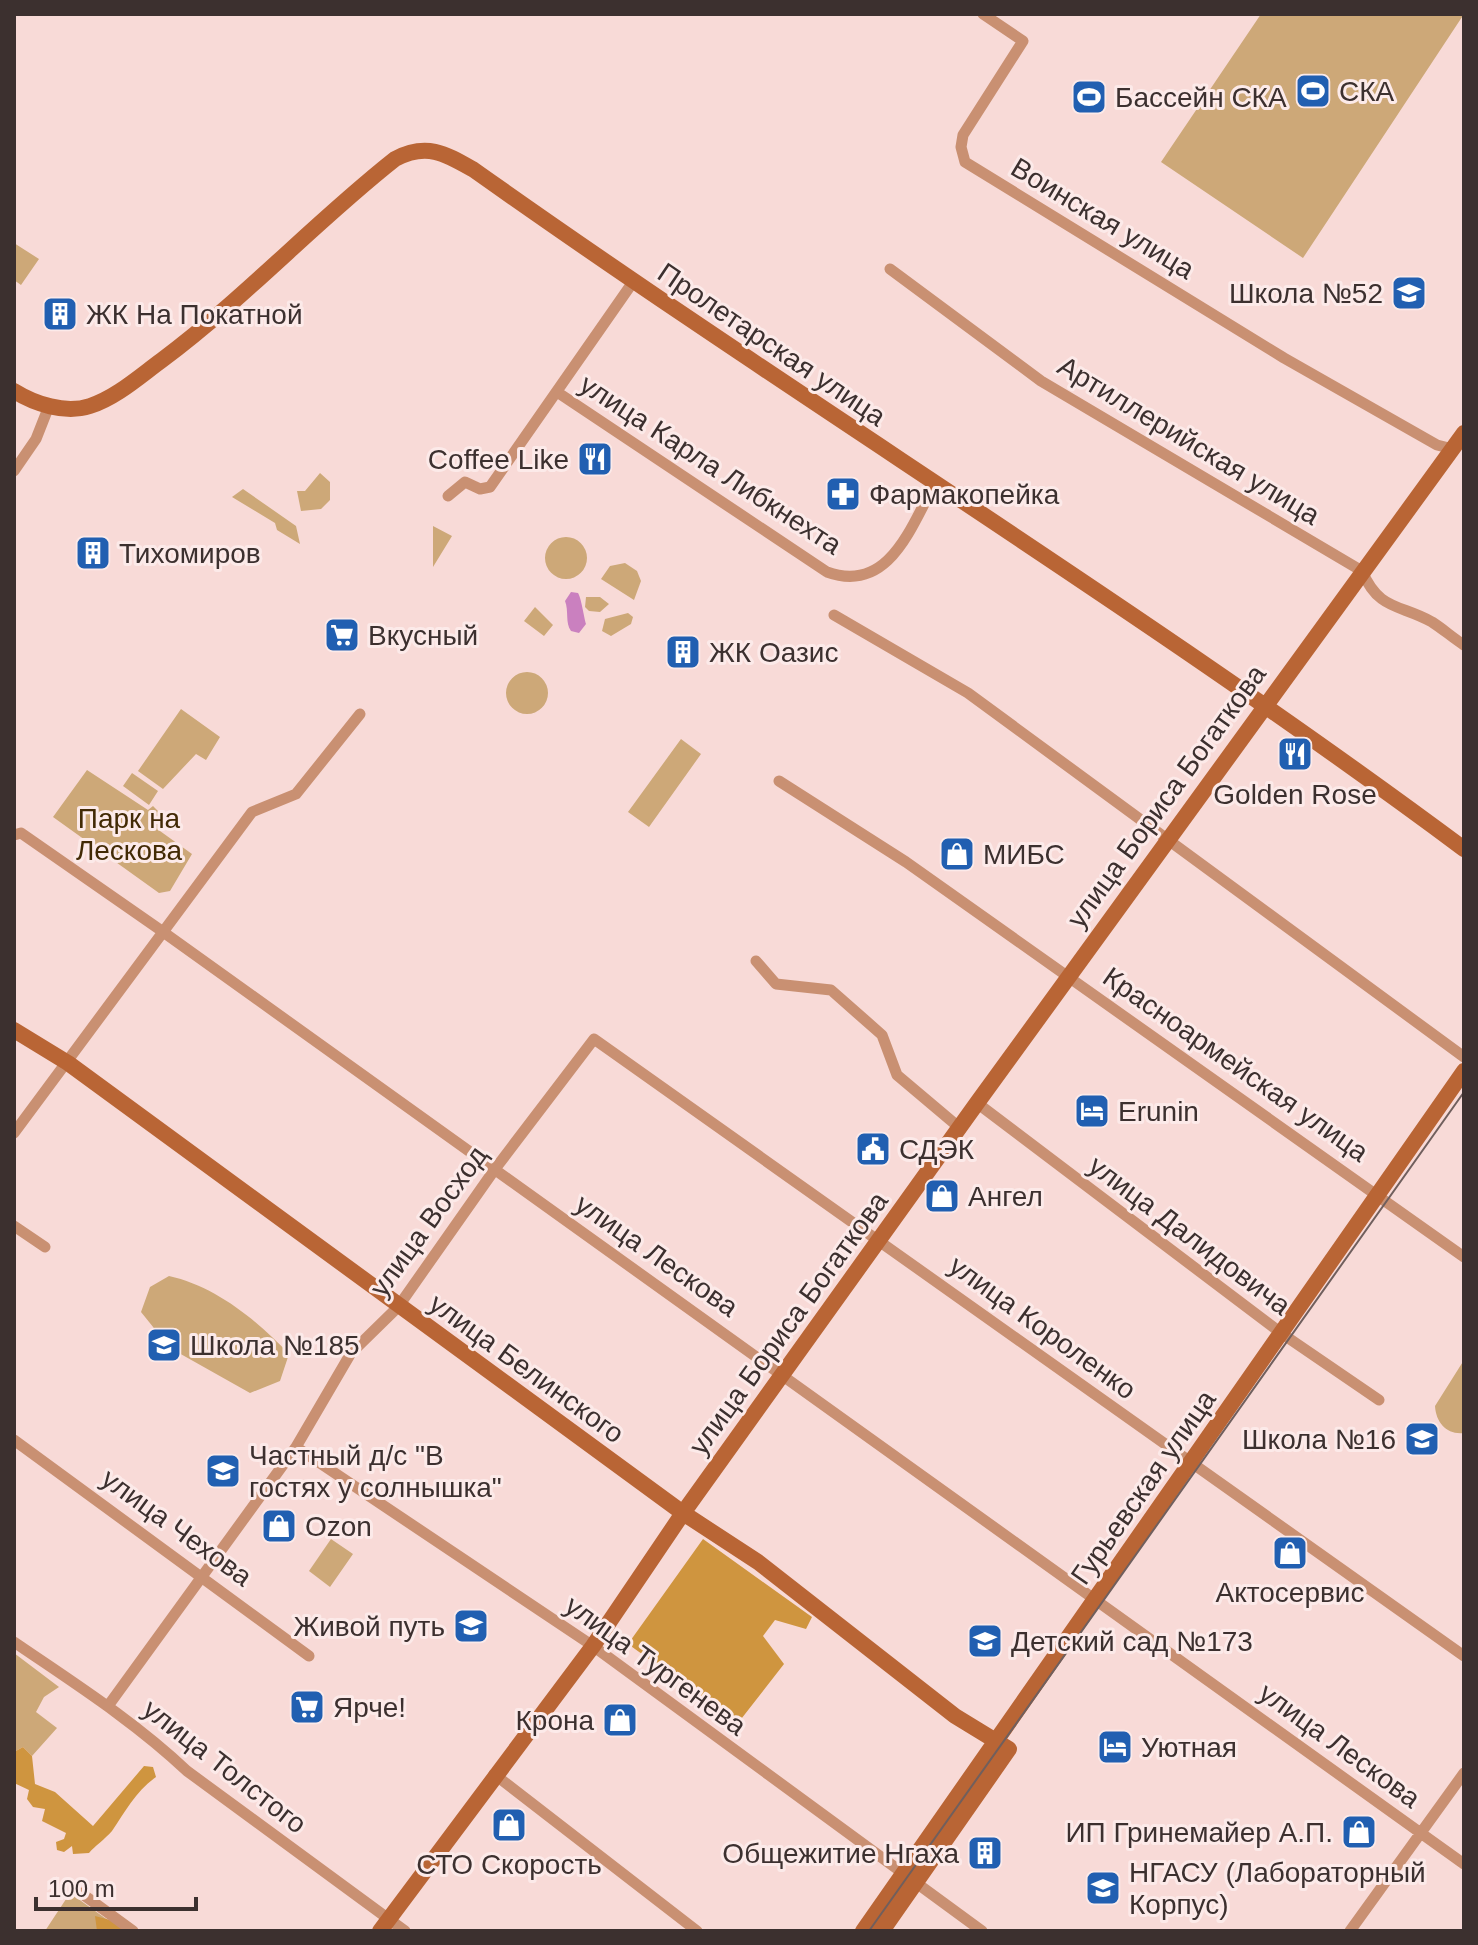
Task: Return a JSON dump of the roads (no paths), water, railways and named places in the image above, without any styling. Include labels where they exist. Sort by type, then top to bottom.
[{"type":"main road","name":"Пролетарская улица","points":[[54,406],[90,406],[119,392],[237,300],[365,183],[411,150],[439,150],[474,170],[633,282],[1264,703],[1464,849]]},
{"type":"main road","points":[[14,391],[54,406]]},
{"type":"main road","name":"улица Бориса Богаткова","points":[[384,1925],[494,1774],[593,1646],[683,1513],[1264,703],[1362,571],[1459,450],[1464,433]]},
{"type":"main road","name":"улица Белинского","points":[[14,1030],[68,1063],[398,1307],[683,1513],[758,1562],[955,1716],[1003,1744]]},
{"type":"main road","name":"Гурьевская улица","points":[[863,1931],[908,1879],[1003,1744],[1190,1463],[1464,1071]]},
{"type":"main road","name":"Гурьевская улица","points":[[882,1931],[908,1879]]},
{"type":"street","name":"Воинская улица","points":[[983,14],[1023,41],[963,135],[961,147],[965,162],[1284,358],[1437,445],[1459,450]]},
{"type":"street","name":"Артиллерийская улица","points":[[890,269],[1041,381],[1362,571],[1370,589],[1400,611],[1429,621],[1464,645]]},
{"type":"street","points":[[448,496],[465,482],[480,489],[490,487],[633,282]]},
{"type":"street","name":"улица Карла Либкнехта","points":[[557,392],[827,572],[844,578],[876,572],[901,546],[934,485]]},
{"type":"street","points":[[14,471],[54,406]]},
{"type":"street","points":[[834,615],[968,693],[1166,842],[1464,1057]]},
{"type":"street","points":[[14,1133],[252,812],[296,794],[360,714]]},
{"type":"street","name":"Красноармейская улица","points":[[779,781],[784,781],[822,810],[906,862],[1069,975],[1464,1257]]},
{"type":"street","name":"улица Лескова","points":[[14,835],[21,833],[163,932],[1464,1864]]},
{"type":"street","points":[[756,961],[776,984],[831,990],[882,1035],[897,1075],[961,1129]]},
{"type":"street","name":"улица Восход","points":[[108,1706],[296,1447],[351,1353],[398,1307],[495,1169],[594,1039]]},
{"type":"street","name":"улица Короленко","points":[[594,1039],[1464,1656]]},
{"type":"street","name":"улица Далидовича","points":[[977,1103],[1281,1333],[1379,1400]]},
{"type":"street","points":[[14,1226],[45,1247]]},
{"type":"street","name":"улица Чехова","points":[[14,1440],[203,1575],[309,1656]]},
{"type":"street","name":"улица Тургенева","points":[[296,1447],[593,1646],[982,1931]]},
{"type":"street","name":"улица Толстого","points":[[14,1642],[108,1706],[384,1925],[405,1931]]},
{"type":"street","points":[[1350,1931],[1464,1773]]},
{"type":"street","points":[[494,1774],[697,1931]]},
{"type":"street","points":[[81,1893],[133,1931]]},
{"type":"tram line","points":[[869,1931],[1464,1092]]},
{"type":"place","name":"СКА","points":[[1313,91]]},
{"type":"place","name":"Бассейн СКА","points":[[1089,97]]},
{"type":"place","name":"Школа №52","points":[[1409,293]]},
{"type":"place","name":"ЖК На Покатной","points":[[60,314]]},
{"type":"place","name":"Coffee Like","points":[[595,459]]},
{"type":"place","name":"Фармакопейка","points":[[843,494]]},
{"type":"place","name":"Тихомиров","points":[[93,553]]},
{"type":"place","name":"Вкусный","points":[[342,635]]},
{"type":"place","name":"ЖК Оазис","points":[[683,652]]},
{"type":"place","name":"Golden Rose","points":[[1295,754]]},
{"type":"place","name":"МИБС","points":[[957,854]]},
{"type":"place","name":"Erunin","points":[[1092,1111]]},
{"type":"place","name":"СДЭК","points":[[873,1149]]},
{"type":"place","name":"Ангел","points":[[942,1196]]},
{"type":"place","name":"Школа №185","points":[[164,1345]]},
{"type":"place","name":"Школа №16","points":[[1422,1439]]},
{"type":"place","name":"Частный д/c \"В гостях у солнышка\"","points":[[223,1471]]},
{"type":"place","name":"Ozon","points":[[279,1526]]},
{"type":"place","name":"Актосервис","points":[[1290,1553]]},
{"type":"place","name":"Живой путь","points":[[471,1626]]},
{"type":"place","name":"Детский сад №173","points":[[985,1641]]},
{"type":"place","name":"Ярче!","points":[[307,1707]]},
{"type":"place","name":"Крона","points":[[620,1720]]},
{"type":"place","name":"Уютная","points":[[1115,1747]]},
{"type":"place","name":"СТО Скорость","points":[[509,1825]]},
{"type":"place","name":"ИП Гринемайер А.П.","points":[[1359,1832]]},
{"type":"place","name":"Общежитие Нгаха","points":[[985,1853]]},
{"type":"place","name":"НГАСУ (Лабораторный Корпус)","points":[[1103,1888]]},
{"type":"park label","name":"Парк на Лескова","points":[[129,834]]}]
